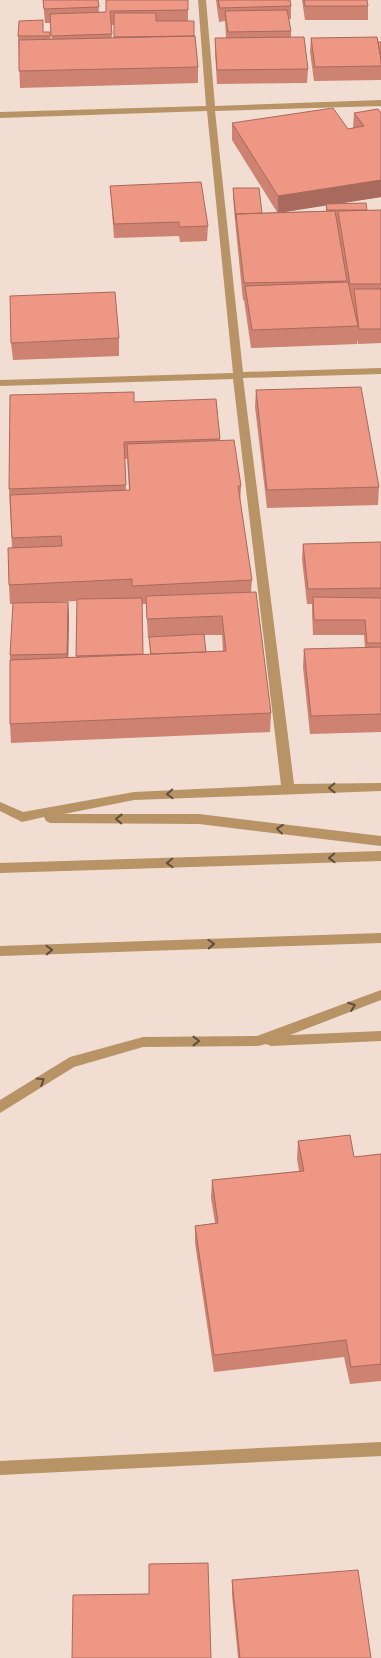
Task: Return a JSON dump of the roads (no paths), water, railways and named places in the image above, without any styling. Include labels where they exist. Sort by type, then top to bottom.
[{"type":"street","points":[[202,0],[210,107],[237,374],[288,788]]},
{"type":"street","points":[[0,114],[381,103]]},
{"type":"street","points":[[0,383],[237,374],[381,371]]},
{"type":"street","points":[[22,817],[134,796],[288,788],[381,787]]},
{"type":"street","points":[[0,806],[22,817],[199,820],[381,841]]},
{"type":"street","points":[[0,868],[381,856]]},
{"type":"street","points":[[0,951],[381,938]]},
{"type":"street","points":[[258,1041],[381,996]]},
{"type":"street","points":[[0,1106],[70,1063],[143,1042],[258,1041],[381,1036]]},
{"type":"street","points":[[0,1468],[381,1449]]}]
